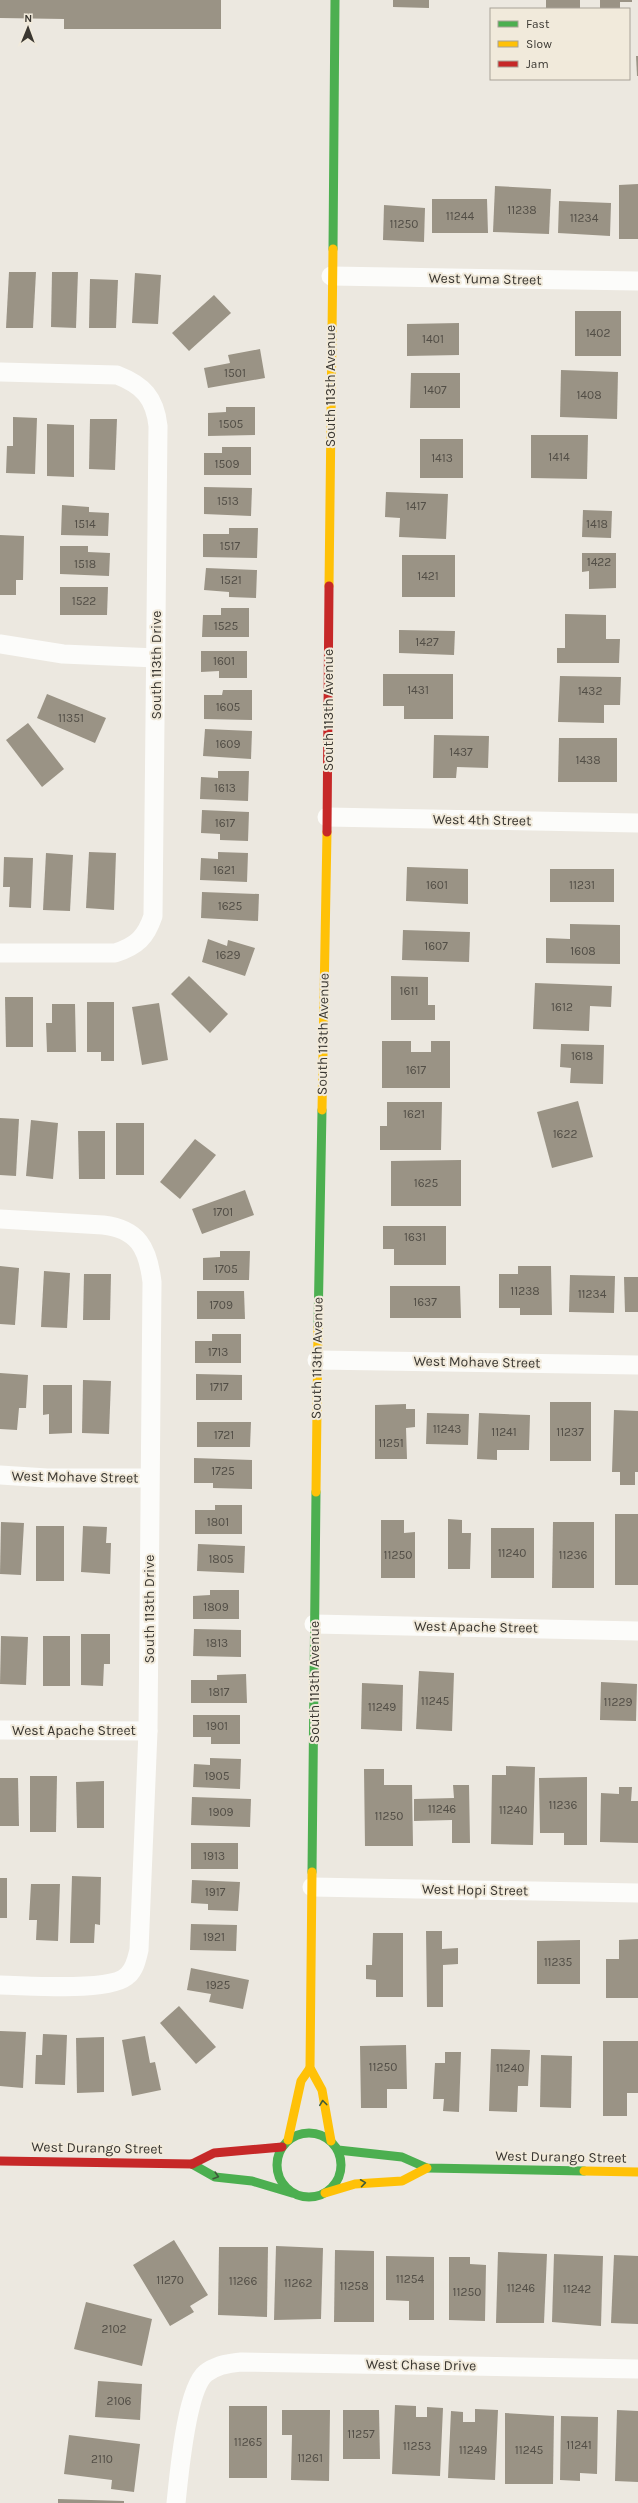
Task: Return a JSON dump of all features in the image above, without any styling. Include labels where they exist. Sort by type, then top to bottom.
[{"type":"street","name":"South 113th Avenue","points":[[310,2068],[317,1360],[327,817],[331,276],[335,0]]},
{"type":"street","name":"West Yuma Street","points":[[331,276],[638,281]]},
{"type":"street","name":"South 113th Drive","points":[[0,372],[117,375],[132,381],[144,389],[152,400],[158,426],[153,916],[141,941],[129,948],[100,954],[0,953]]},
{"type":"street","points":[[0,644],[63,654],[156,658]]},
{"type":"street","name":"West 4th Street","points":[[327,817],[638,823]]},
{"type":"street","name":"South 113th Drive","points":[[0,1219],[116,1226],[129,1232],[140,1242],[147,1254],[152,1282],[149,1478],[148,1731],[140,1936],[135,1963],[128,1976],[115,1983],[100,1986],[0,1985]]},
{"type":"street","name":"West Mohave Street","points":[[317,1360],[638,1365]]},
{"type":"street","name":"West Mohave Street","points":[[0,1475],[47,1478],[149,1478]]},
{"type":"street","name":"West Apache Street","points":[[314,1624],[638,1630]]},
{"type":"street","name":"West Apache Street","points":[[0,1730],[148,1731]]},
{"type":"street","name":"West Hopi Street","points":[[312,1887],[638,1893]]},
{"type":"street","points":[[292,2193],[281,2180],[278,2172],[278,2155],[285,2144],[300,2081],[310,2068],[320,2082],[331,2141]]},
{"type":"street","points":[[192,2164],[214,2153],[254,2151],[285,2144],[305,2133],[319,2135],[331,2141],[338,2150],[341,2166],[340,2174],[334,2185],[325,2193]]},
{"type":"street","points":[[338,2150],[402,2157],[427,2168]]},
{"type":"street","name":"West Durango Street","points":[[0,2161],[192,2164]]},
{"type":"street","points":[[192,2164],[214,2177],[262,2183],[303,2196],[314,2197],[355,2184],[402,2180],[427,2168]]},
{"type":"street","name":"West Durango Street","points":[[427,2168],[638,2172]]},
{"type":"street","name":"West Chase Drive","points":[[176,2503],[191,2403],[198,2383],[206,2373],[216,2367],[241,2362],[638,2369]]},
{"type":"building","points":[[0,0],[221,0],[221,29],[64,29],[64,19],[0,18]]},
{"type":"building","points":[[393,0],[429,0],[429,8],[393,7]]},
{"type":"building","points":[[546,0],[580,0],[580,8],[546,8]]},
{"type":"building","points":[[600,0],[632,0],[632,2],[620,2],[620,8],[600,8]]},
{"type":"building","points":[[636,56],[638,56],[638,76],[637,76]]},
{"type":"building","points":[[638,184],[638,239],[619,239],[619,185]]},
{"type":"building","points":[[495,186],[551,189],[549,234],[493,232]]},
{"type":"building","points":[[432,199],[487,199],[488,233],[432,233]]},
{"type":"building","points":[[559,201],[611,203],[610,236],[558,233]]},
{"type":"building","points":[[384,205],[425,208],[424,242],[383,240]]},
{"type":"building","points":[[9,272],[36,272],[33,328],[6,328]]},
{"type":"building","points":[[52,272],[78,272],[76,328],[51,327]]},
{"type":"building","points":[[135,273],[161,275],[158,324],[132,323]]},
{"type":"building","points":[[90,279],[118,280],[116,328],[89,328]]},
{"type":"building","points":[[214,295],[231,313],[189,351],[172,333]]},
{"type":"building","points":[[575,311],[621,311],[621,356],[575,356]]},
{"type":"building","points":[[459,323],[459,355],[407,356],[407,324]]},
{"type":"building","points":[[260,349],[265,378],[208,388],[204,368],[230,363],[228,355]]},
{"type":"building","points":[[561,370],[618,372],[617,419],[560,417]]},
{"type":"building","points":[[411,373],[460,373],[460,408],[410,408]]},
{"type":"building","points":[[226,407],[255,407],[255,435],[208,436],[208,413],[226,412]]},
{"type":"building","points":[[13,417],[37,418],[35,474],[6,473],[7,446],[13,446]]},
{"type":"building","points":[[90,419],[117,419],[115,470],[89,469]]},
{"type":"building","points":[[47,424],[74,425],[74,477],[47,476]]},
{"type":"building","points":[[531,435],[588,435],[587,479],[531,478]]},
{"type":"building","points":[[420,439],[463,439],[463,478],[420,478]]},
{"type":"building","points":[[222,447],[251,447],[251,475],[204,475],[204,453],[222,453]]},
{"type":"building","points":[[204,487],[252,488],[251,516],[204,514]]},
{"type":"building","points":[[386,492],[448,494],[446,539],[399,537],[400,518],[385,517]]},
{"type":"building","points":[[62,505],[89,507],[89,512],[109,513],[108,536],[61,535]]},
{"type":"building","points":[[583,510],[612,511],[611,538],[582,537]]},
{"type":"building","points":[[229,528],[258,528],[257,558],[203,557],[203,534],[229,534]]},
{"type":"building","points":[[0,535],[24,536],[23,580],[16,580],[16,595],[0,595]]},
{"type":"building","points":[[60,546],[88,546],[88,552],[110,553],[109,576],[60,574]]},
{"type":"building","points":[[582,553],[616,553],[616,588],[589,589],[589,571],[582,572]]},
{"type":"building","points":[[402,555],[455,555],[455,597],[402,597]]},
{"type":"building","points":[[206,568],[257,570],[256,598],[229,597],[229,592],[204,590]]},
{"type":"building","points":[[60,587],[108,587],[107,615],[60,615]]},
{"type":"building","points":[[221,608],[249,608],[249,637],[202,637],[203,615],[221,615]]},
{"type":"building","points":[[565,614],[606,615],[606,639],[620,639],[619,663],[557,663],[557,648],[565,648]]},
{"type":"building","points":[[399,630],[455,631],[454,655],[399,653]]},
{"type":"building","points":[[201,651],[247,651],[247,678],[219,678],[219,671],[201,672]]},
{"type":"building","points":[[383,674],[453,674],[453,719],[404,719],[404,706],[383,706]]},
{"type":"building","points":[[560,676],[621,677],[620,705],[604,705],[604,723],[558,722]]},
{"type":"building","points":[[223,690],[252,690],[252,720],[204,719],[204,695],[222,695]]},
{"type":"building","points":[[47,694],[106,718],[95,743],[37,718]]},
{"type":"building","points":[[28,723],[64,769],[42,787],[6,740]]},
{"type":"building","points":[[205,729],[252,731],[251,759],[203,756]]},
{"type":"building","points":[[434,735],[489,736],[488,768],[457,767],[456,778],[433,778]]},
{"type":"building","points":[[559,738],[617,738],[617,782],[558,782]]},
{"type":"building","points":[[218,771],[249,771],[248,801],[200,799],[201,777],[218,778]]},
{"type":"building","points":[[202,810],[249,812],[248,841],[220,840],[220,834],[201,833]]},
{"type":"building","points":[[89,852],[116,853],[114,910],[86,908]]},
{"type":"building","points":[[218,852],[248,853],[247,882],[200,880],[201,858],[218,859]]},
{"type":"building","points":[[46,853],[73,855],[70,911],[43,910]]},
{"type":"building","points":[[4,857],[33,858],[31,908],[9,907],[10,887],[3,887]]},
{"type":"building","points":[[407,867],[468,869],[468,904],[406,901]]},
{"type":"building","points":[[550,869],[614,869],[614,902],[550,902]]},
{"type":"building","points":[[202,892],[259,894],[258,921],[201,918]]},
{"type":"building","points":[[570,924],[620,925],[620,964],[546,963],[546,938],[570,939]]},
{"type":"building","points":[[403,930],[470,932],[469,962],[402,960]]},
{"type":"building","points":[[208,939],[227,946],[228,940],[255,948],[245,976],[202,962]]},
{"type":"building","points":[[189,976],[228,1014],[210,1033],[171,994]]},
{"type":"building","points":[[391,976],[428,977],[428,1005],[435,1005],[435,1020],[391,1020]]},
{"type":"building","points":[[535,983],[612,986],[611,1007],[590,1006],[589,1031],[533,1029]]},
{"type":"building","points":[[5,997],[33,997],[33,1047],[6,1047]]},
{"type":"building","points":[[87,1002],[114,1002],[114,1061],[101,1061],[101,1052],[87,1052]]},
{"type":"building","points":[[159,1003],[168,1060],[142,1065],[132,1007]]},
{"type":"building","points":[[52,1004],[75,1004],[76,1052],[47,1052],[46,1023],[52,1023]]},
{"type":"building","points":[[382,1041],[411,1041],[411,1052],[431,1052],[431,1041],[450,1041],[450,1088],[382,1088]]},
{"type":"building","points":[[561,1044],[604,1045],[603,1084],[570,1083],[571,1068],[560,1067]]},
{"type":"building","points":[[578,1101],[593,1157],[552,1168],[537,1112]]},
{"type":"building","points":[[387,1102],[442,1102],[441,1150],[380,1150],[380,1126],[387,1126]]},
{"type":"building","points":[[0,1118],[19,1119],[16,1176],[0,1175]]},
{"type":"building","points":[[31,1120],[58,1123],[53,1179],[26,1176]]},
{"type":"building","points":[[116,1123],[144,1123],[144,1175],[116,1175]]},
{"type":"building","points":[[78,1131],[105,1131],[105,1179],[79,1179]]},
{"type":"building","points":[[195,1139],[216,1155],[180,1199],[160,1182]]},
{"type":"building","points":[[461,1160],[461,1206],[391,1206],[391,1161]]},
{"type":"building","points":[[245,1190],[254,1215],[202,1234],[192,1209]]},
{"type":"building","points":[[383,1226],[446,1226],[446,1265],[394,1265],[394,1249],[383,1249]]},
{"type":"building","points":[[220,1251],[250,1251],[249,1280],[203,1280],[203,1258],[220,1257]]},
{"type":"building","points":[[0,1266],[19,1268],[15,1325],[0,1324]]},
{"type":"building","points":[[518,1266],[551,1266],[552,1315],[520,1315],[520,1308],[499,1308],[499,1274],[518,1274]]},
{"type":"building","points":[[44,1271],[70,1273],[67,1328],[41,1327]]},
{"type":"building","points":[[84,1274],[111,1274],[110,1320],[83,1320]]},
{"type":"building","points":[[570,1275],[615,1276],[614,1313],[569,1312]]},
{"type":"building","points":[[624,1277],[638,1277],[638,1312],[625,1312]]},
{"type":"building","points":[[390,1286],[460,1286],[461,1318],[390,1318]]},
{"type":"building","points":[[197,1291],[244,1291],[245,1319],[197,1319]]},
{"type":"building","points":[[212,1334],[241,1334],[241,1363],[195,1363],[195,1341],[212,1341]]},
{"type":"building","points":[[0,1373],[28,1375],[26,1408],[19,1408],[17,1430],[0,1429]]},
{"type":"building","points":[[196,1374],[242,1375],[242,1400],[196,1400]]},
{"type":"building","points":[[83,1380],[111,1381],[109,1434],[82,1433]]},
{"type":"building","points":[[43,1385],[72,1385],[72,1433],[49,1434],[49,1414],[43,1415]]},
{"type":"building","points":[[550,1402],[591,1402],[591,1461],[550,1461]]},
{"type":"building","points":[[406,1404],[406,1409],[415,1409],[415,1427],[406,1428],[407,1459],[375,1459],[375,1405]]},
{"type":"building","points":[[614,1410],[638,1411],[638,1472],[635,1472],[635,1485],[620,1485],[620,1472],[612,1472]]},
{"type":"building","points":[[427,1413],[469,1414],[468,1445],[426,1444]]},
{"type":"building","points":[[479,1413],[530,1415],[529,1450],[497,1450],[497,1460],[477,1459]]},
{"type":"building","points":[[197,1422],[251,1422],[250,1447],[197,1447]]},
{"type":"building","points":[[194,1458],[252,1460],[252,1489],[213,1488],[213,1483],[194,1483]]},
{"type":"building","points":[[215,1505],[242,1505],[242,1534],[195,1534],[195,1510],[215,1510]]},
{"type":"building","points":[[615,1514],[638,1514],[638,1585],[615,1585]]},
{"type":"building","points":[[448,1519],[462,1520],[462,1533],[471,1533],[470,1569],[448,1569]]},
{"type":"building","points":[[381,1520],[404,1520],[404,1533],[415,1532],[415,1578],[381,1578]]},
{"type":"building","points":[[1,1522],[24,1523],[21,1575],[0,1574]]},
{"type":"building","points":[[553,1522],[594,1522],[594,1588],[552,1588]]},
{"type":"building","points":[[36,1526],[64,1526],[64,1581],[36,1581]]},
{"type":"building","points":[[83,1526],[107,1527],[106,1543],[111,1543],[110,1574],[81,1572]]},
{"type":"building","points":[[491,1528],[534,1528],[534,1578],[491,1578]]},
{"type":"building","points":[[198,1544],[245,1546],[244,1573],[197,1571]]},
{"type":"building","points":[[210,1590],[239,1590],[239,1619],[193,1619],[193,1596],[210,1595]]},
{"type":"building","points":[[194,1629],[241,1630],[241,1657],[193,1656]]},
{"type":"building","points":[[81,1634],[110,1634],[110,1664],[104,1664],[103,1686],[81,1685]]},
{"type":"building","points":[[1,1636],[28,1637],[26,1685],[0,1684]]},
{"type":"building","points":[[43,1636],[70,1636],[70,1686],[43,1686]]},
{"type":"building","points":[[419,1671],[454,1673],[452,1731],[416,1729]]},
{"type":"building","points":[[246,1674],[247,1703],[191,1703],[191,1680],[217,1680],[217,1675]]},
{"type":"building","points":[[601,1682],[637,1684],[636,1721],[600,1720]]},
{"type":"building","points":[[362,1683],[403,1685],[402,1731],[361,1729]]},
{"type":"building","points":[[193,1715],[240,1715],[240,1744],[211,1744],[211,1737],[193,1737]]},
{"type":"building","points":[[210,1758],[241,1759],[240,1789],[193,1787],[194,1764],[210,1765]]},
{"type":"building","points":[[506,1766],[535,1767],[533,1845],[491,1844],[492,1775],[506,1775]]},
{"type":"building","points":[[364,1769],[384,1769],[384,1785],[412,1785],[413,1846],[365,1846]]},
{"type":"building","points":[[30,1776],[57,1776],[56,1832],[30,1832]]},
{"type":"building","points":[[587,1777],[587,1845],[564,1845],[564,1833],[540,1833],[539,1778]]},
{"type":"building","points":[[0,1778],[18,1778],[19,1826],[0,1826]]},
{"type":"building","points":[[104,1781],[104,1828],[77,1828],[76,1782]]},
{"type":"building","points":[[453,1785],[469,1785],[470,1843],[452,1843],[452,1820],[414,1821],[414,1799],[454,1798]]},
{"type":"building","points":[[619,1787],[632,1787],[631,1801],[638,1801],[638,1843],[600,1842],[601,1793],[619,1794]]},
{"type":"building","points":[[192,1797],[251,1799],[250,1827],[191,1825]]},
{"type":"building","points":[[191,1843],[238,1843],[238,1869],[191,1869]]},
{"type":"building","points":[[72,1876],[101,1877],[100,1925],[95,1924],[94,1943],[70,1943]]},
{"type":"building","points":[[0,1878],[7,1878],[7,1918],[0,1918]]},
{"type":"building","points":[[192,1880],[240,1882],[238,1911],[208,1910],[208,1904],[191,1903]]},
{"type":"building","points":[[31,1884],[60,1884],[58,1941],[36,1940],[37,1920],[29,1920]]},
{"type":"building","points":[[191,1924],[237,1925],[236,1951],[190,1950]]},
{"type":"building","points":[[426,1931],[442,1931],[442,1949],[458,1948],[458,1964],[443,1965],[443,2007],[427,2007]]},
{"type":"building","points":[[373,1933],[403,1933],[403,1997],[376,1997],[376,1980],[366,1979],[366,1965],[372,1965]]},
{"type":"building","points":[[638,1939],[638,1998],[606,1998],[606,1959],[619,1959],[619,1940]]},
{"type":"building","points":[[580,1940],[580,1984],[537,1984],[537,1941]]},
{"type":"building","points":[[191,1968],[249,1980],[243,2009],[209,2002],[211,1994],[187,1990]]},
{"type":"building","points":[[179,2006],[216,2047],[196,2064],[160,2023]]},
{"type":"building","points":[[0,2031],[26,2032],[23,2088],[0,2086]]},
{"type":"building","points":[[43,2034],[67,2035],[65,2085],[35,2084],[36,2055],[42,2055]]},
{"type":"building","points":[[145,2036],[150,2063],[155,2062],[161,2090],[132,2096],[122,2040]]},
{"type":"building","points":[[104,2037],[104,2092],[77,2093],[76,2038]]},
{"type":"building","points":[[603,2041],[638,2041],[638,2093],[627,2093],[627,2116],[603,2116]]},
{"type":"building","points":[[406,2045],[407,2089],[387,2089],[387,2108],[361,2108],[360,2046]]},
{"type":"building","points":[[491,2049],[530,2050],[528,2086],[518,2086],[517,2112],[489,2111]]},
{"type":"building","points":[[445,2052],[461,2052],[459,2112],[443,2111],[444,2099],[433,2099],[435,2063],[445,2063]]},
{"type":"building","points":[[541,2055],[572,2056],[571,2108],[540,2107]]},
{"type":"building","points":[[174,2240],[208,2295],[190,2306],[194,2312],[170,2326],[133,2265]]},
{"type":"building","points":[[276,2246],[323,2248],[321,2319],[274,2320]]},
{"type":"building","points":[[219,2247],[268,2247],[267,2317],[218,2315]]},
{"type":"building","points":[[335,2250],[374,2251],[374,2322],[334,2322]]},
{"type":"building","points":[[498,2252],[547,2254],[544,2323],[496,2323]]},
{"type":"building","points":[[554,2254],[603,2256],[601,2326],[552,2322]]},
{"type":"building","points":[[614,2255],[638,2256],[638,2324],[611,2323]]},
{"type":"building","points":[[386,2256],[434,2257],[434,2320],[409,2320],[409,2301],[386,2300]]},
{"type":"building","points":[[449,2257],[470,2257],[470,2264],[486,2265],[485,2321],[449,2320]]},
{"type":"building","points":[[86,2302],[152,2319],[142,2366],[74,2349]]},
{"type":"building","points":[[98,2381],[142,2384],[140,2420],[95,2417]]},
{"type":"building","points":[[395,2405],[416,2406],[416,2417],[427,2417],[427,2407],[443,2408],[440,2476],[392,2474]]},
{"type":"building","points":[[229,2406],[267,2406],[267,2478],[229,2478]]},
{"type":"building","points":[[475,2409],[498,2410],[495,2480],[448,2478],[451,2411],[463,2412],[463,2422],[475,2422]]},
{"type":"building","points":[[282,2410],[330,2410],[329,2481],[291,2480],[292,2435],[282,2435]]},
{"type":"building","points":[[343,2410],[379,2410],[380,2459],[343,2459]]},
{"type":"building","points":[[617,2410],[638,2411],[638,2482],[615,2481]]},
{"type":"building","points":[[505,2413],[554,2416],[553,2484],[505,2484]]},
{"type":"building","points":[[561,2416],[598,2417],[597,2474],[580,2473],[580,2481],[560,2480]]},
{"type":"building","points":[[69,2435],[140,2444],[134,2492],[111,2489],[112,2480],[64,2474]]},
{"type":"building","points":[[58,2499],[124,2501],[124,2503],[58,2503]]},
{"type":"traffic: fast","points":[[333,249],[335,0]]},
{"type":"traffic: fast","points":[[318,1327],[322,1110]]},
{"type":"traffic: fast","points":[[312,1872],[316,1492]]},
{"type":"traffic: fast","points":[[309,2133],[321,2135],[332,2142],[339,2153],[341,2165],[339,2177],[332,2188],[321,2195],[309,2197],[297,2195],[286,2188],[279,2177],[277,2165],[279,2153],[286,2142],[297,2135],[309,2133]]},
{"type":"traffic: fast","points":[[338,2150],[402,2157],[427,2168],[584,2171]]},
{"type":"traffic: fast","points":[[192,2164],[215,2177],[252,2181],[292,2193]]},
{"type":"traffic: slow","points":[[329,586],[333,249]]},
{"type":"traffic: slow","points":[[322,1110],[327,832]]},
{"type":"traffic: slow","points":[[316,1492],[318,1327]]},
{"type":"traffic: slow","points":[[312,1872],[310,2068],[322,2090],[331,2141]]},
{"type":"traffic: slow","points":[[288,2140],[301,2081],[310,2068]]},
{"type":"traffic: slow","points":[[325,2193],[355,2184],[402,2181],[427,2168]]},
{"type":"traffic: slow","points":[[584,2171],[638,2172]]},
{"type":"traffic: jam","points":[[327,832],[329,586]]},
{"type":"traffic: jam","points":[[192,2164],[214,2153],[282,2147]]},
{"type":"traffic: jam","points":[[0,2161],[192,2164]]}]
